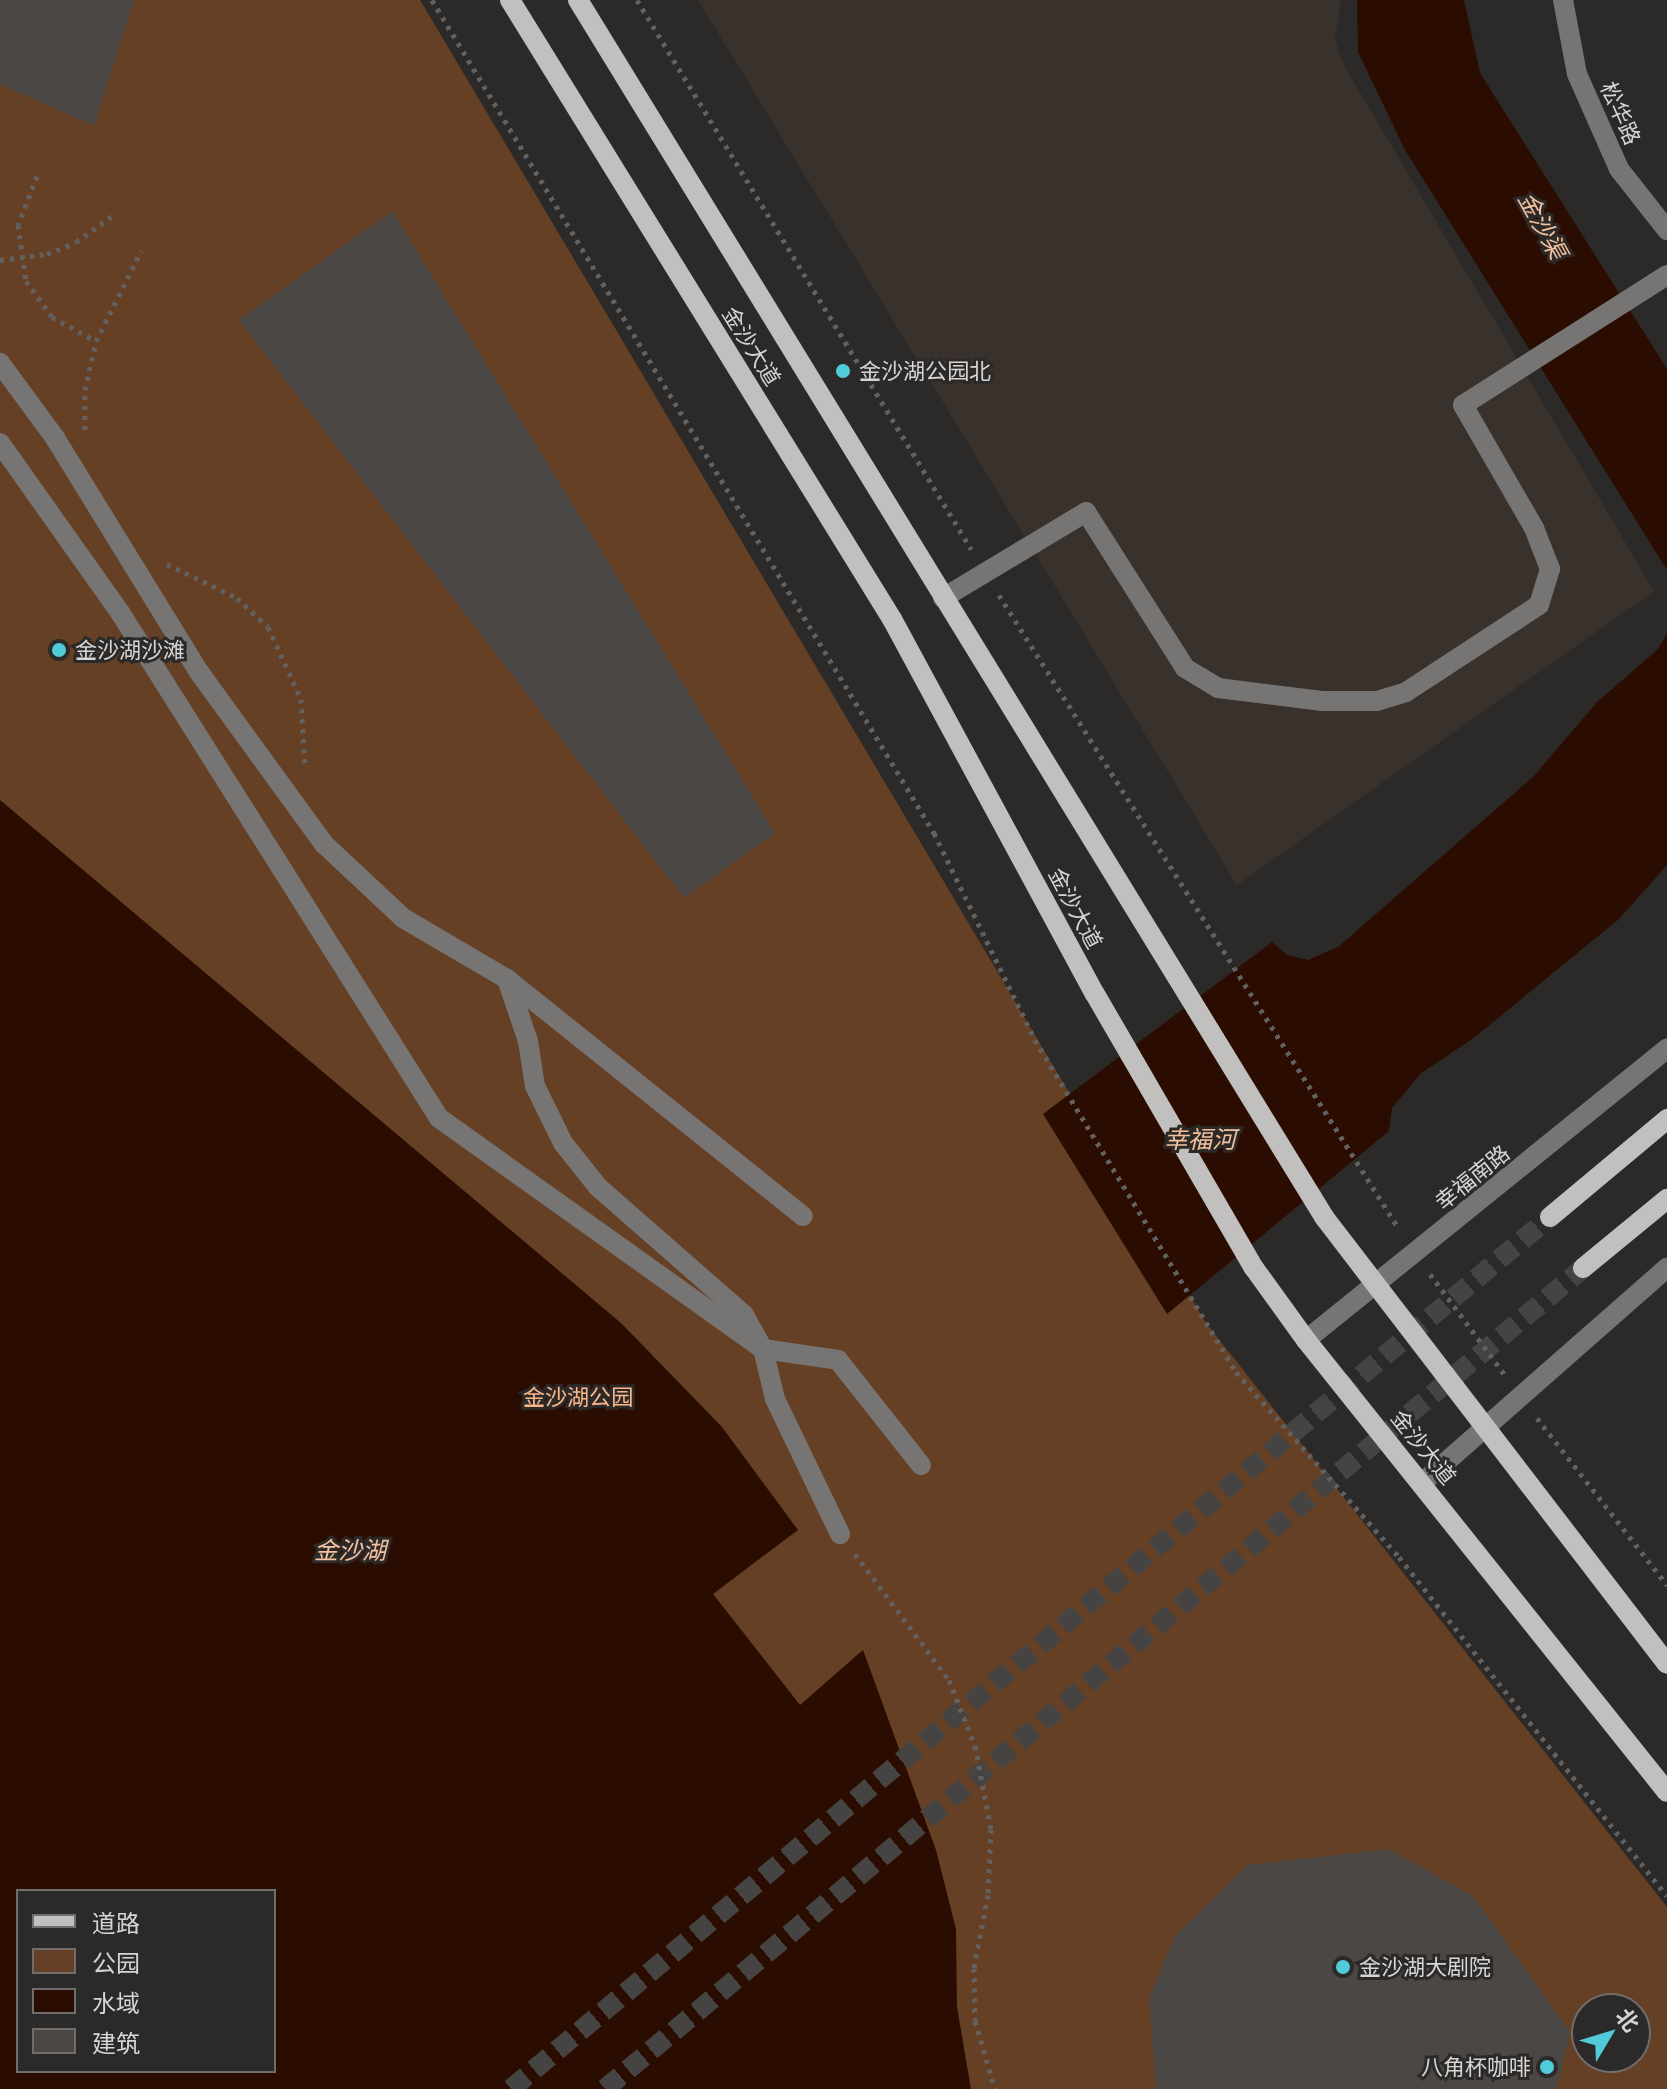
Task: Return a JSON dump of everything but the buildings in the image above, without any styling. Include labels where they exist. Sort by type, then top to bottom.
[{"type":"main road","name":"金沙大道","points":[[510,0],[892,619],[1095,994],[1254,1268],[1306,1340],[1667,1792]]},
{"type":"main road","name":"金沙大道","points":[[578,0],[1324,1217],[1481,1427],[1667,1664]]},
{"type":"main road","points":[[1550,1217],[1667,1119]]},
{"type":"main road","points":[[1583,1268],[1667,1199]]},
{"type":"street","name":"松华路","points":[[1563,0],[1577,74],[1619,169],[1667,230]]},
{"type":"street","points":[[943,598],[1086,512],[1185,668],[1218,688],[1322,701],[1377,701],[1406,692],[1539,605],[1550,569],[1534,528],[1463,405],[1667,275]]},
{"type":"street","points":[[0,363],[55,438],[199,672],[324,844],[403,918],[507,979],[803,1216]]},
{"type":"street","points":[[0,443],[121,614],[439,1118],[763,1349],[838,1360],[921,1465]]},
{"type":"street","points":[[507,979],[528,1041],[535,1086],[563,1143],[598,1187],[728,1298],[763,1349],[775,1399],[840,1534]]},
{"type":"street","name":"幸福南路","points":[[1306,1340],[1667,1049]]},
{"type":"street","points":[[1422,1483],[1481,1427],[1667,1268]]},
{"type":"path","points":[[432,0],[934,833],[1035,1040],[1236,1372],[1399,1557],[1667,1896]]},
{"type":"path","points":[[637,0],[985,572],[1373,1188]]},
{"type":"path","points":[[37,176],[18,225],[20,257],[26,281],[44,309],[96,341]]},
{"type":"path","points":[[0,260],[47,254],[76,242],[112,216]]},
{"type":"path","points":[[86,435],[85,390],[96,341],[141,251]]},
{"type":"path","points":[[154,556],[254,609],[284,654],[301,699],[305,771],[292,800]]},
{"type":"path","points":[[840,1534],[949,1680],[975,1746],[991,1829],[988,1895],[974,1968],[975,2021],[995,2089]]},
{"type":"shaded area","points":[[698,0],[1341,0],[1335,40],[1345,67],[1654,591],[1237,885]]},
{"type":"green space","name":"金沙湖公园","points":[[0,0],[420,0],[1206,1323],[1667,1907],[1667,2089],[0,2089]]},
{"type":"water","name":"金沙渠","points":[[1357,0],[1464,0],[1480,73],[1667,369],[1667,570],[1405,150],[1358,52]]},
{"type":"water","name":"幸福河","points":[[1667,634],[1667,865],[1619,919],[1475,1037],[1420,1074],[1392,1108],[1389,1131],[1167,1314],[1043,1114],[1272,942],[1287,955],[1308,960],[1338,947],[1533,777],[1597,702],[1657,650]]},
{"type":"water","name":"金沙湖","points":[[0,800],[621,1323],[722,1427],[798,1530],[713,1594],[800,1705],[863,1650],[936,1850],[956,1929],[957,2007],[971,2089],[0,2089]]},
{"type":"tunnel","points":[[511,2089],[1550,1217]]},
{"type":"tunnel","points":[[605,2089],[1583,1268]]},
{"type":"place","name":"金沙湖公园北","points":[[843,371]]},
{"type":"place","name":"金沙湖沙滩","points":[[59,650]]},
{"type":"place","name":"金沙湖大剧院","points":[[1343,1967]]},
{"type":"place","name":"八角杯咖啡","points":[[1547,2067]]}]
